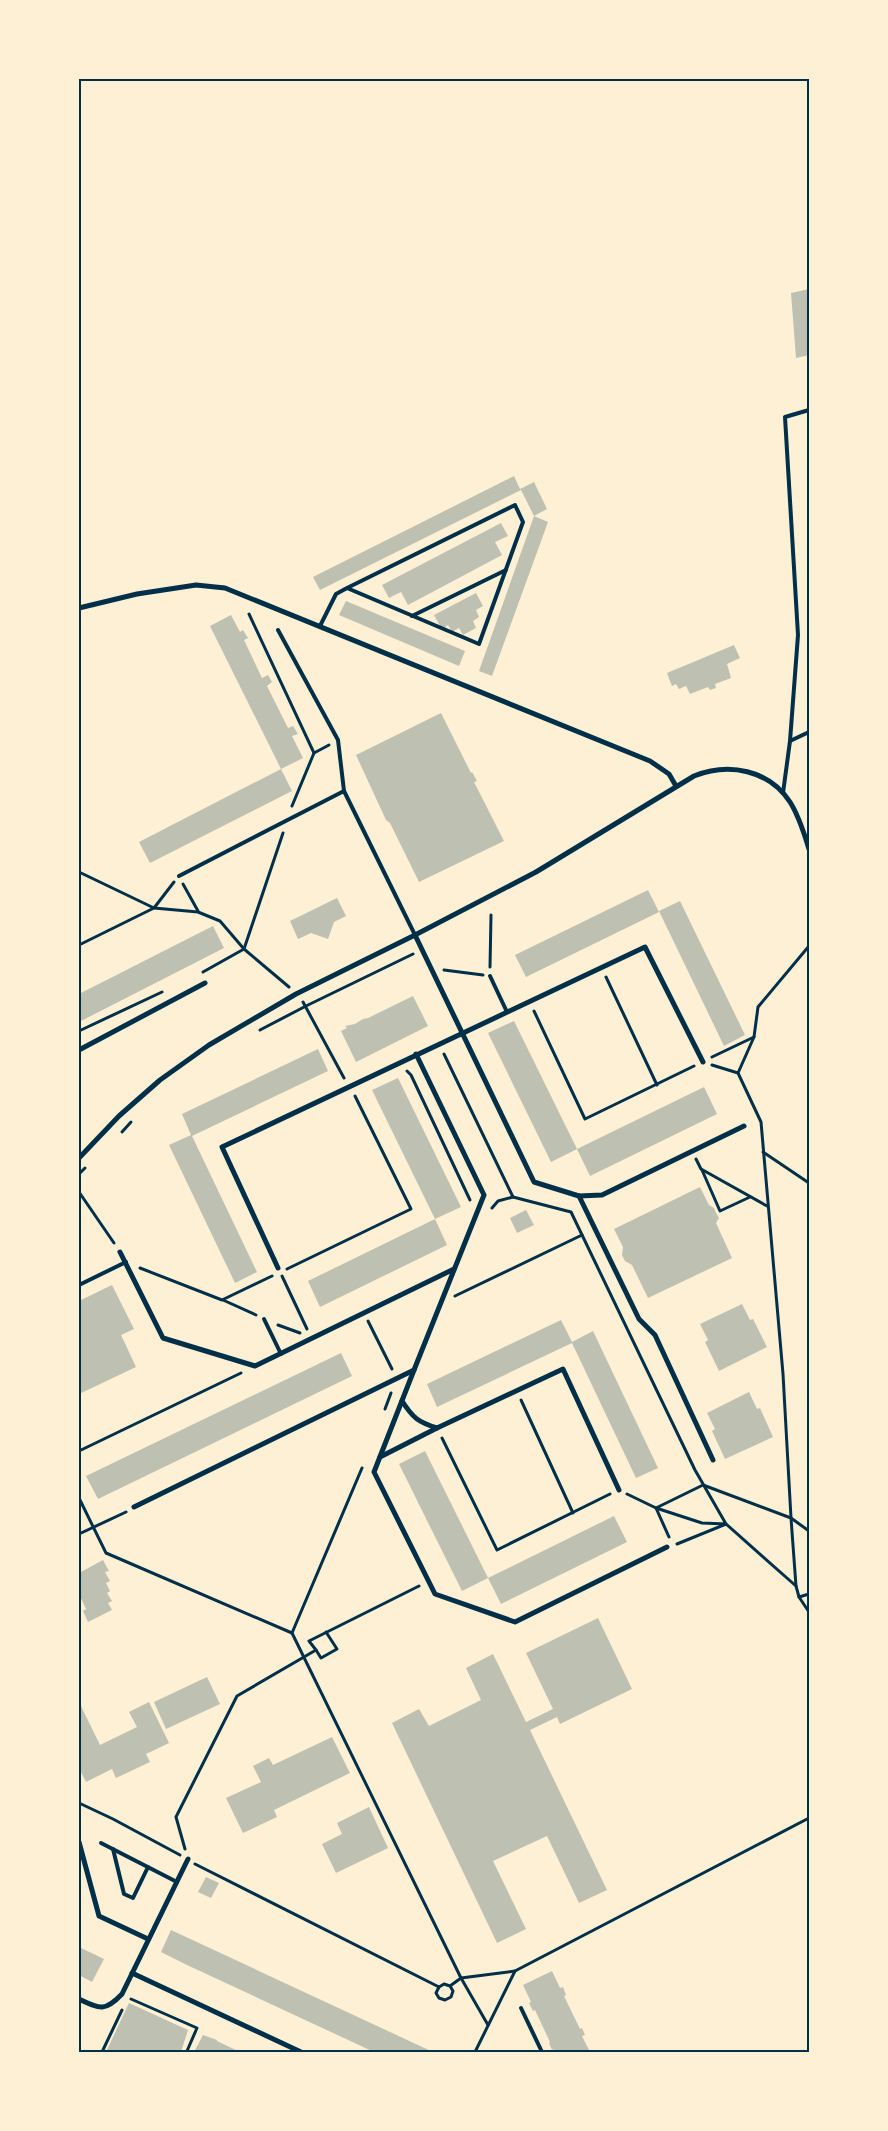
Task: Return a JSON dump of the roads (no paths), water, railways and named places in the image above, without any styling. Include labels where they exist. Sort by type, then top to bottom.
[{"type":"street","points":[[79,608],[137,594],[196,585],[224,588],[650,761],[669,774],[676,786]]},
{"type":"street","points":[[79,1158],[120,1116],[184,1062],[296,994],[536,872],[676,786],[706,772],[731,769],[760,776],[773,782],[783,793],[795,813],[809,849]]},
{"type":"street","points":[[415,935],[534,1182],[579,1196],[602,1195],[744,1126]]},
{"type":"street","points":[[279,1270],[222,1148],[416,1054],[462,1035],[645,947],[703,1062]]},
{"type":"street","points":[[79,1050],[205,983]]},
{"type":"street","points":[[416,1054],[484,1195],[374,1472],[428,1581],[435,1594],[515,1622],[667,1547]]},
{"type":"street","points":[[579,1196],[639,1319],[655,1335],[713,1460]]},
{"type":"street","points":[[120,1252],[164,1338],[255,1366],[454,1269]]},
{"type":"street","points":[[380,1457],[563,1369],[619,1490]]},
{"type":"street","points":[[134,1507],[414,1370]]},
{"type":"street","points":[[402,1401],[420,1423],[437,1428]]},
{"type":"street","points":[[79,1842],[99,1916],[148,1939]]},
{"type":"street","points":[[79,1999],[97,2008],[111,2006],[122,1994],[188,1859]]},
{"type":"street","points":[[132,1973],[301,2052]]},
{"type":"lane","points":[[783,793],[790,741],[798,635],[785,417],[809,410]]},
{"type":"lane","points":[[320,626],[336,594],[347,588],[515,505],[523,522],[479,644],[347,588]]},
{"type":"lane","points":[[412,616],[506,570]]},
{"type":"lane","points":[[278,630],[338,740],[344,791],[415,935]]},
{"type":"lane","points":[[790,741],[809,732]]},
{"type":"lane","points":[[179,876],[344,791]]},
{"type":"lane","points":[[490,976],[507,1012]]},
{"type":"lane","points":[[79,1285],[126,1262]]},
{"type":"lane","points":[[264,1319],[281,1354]]},
{"type":"lane","points":[[101,1843],[177,1882]]},
{"type":"lane","points":[[113,1849],[124,1894],[133,1898],[148,1867]]},
{"type":"lane","points":[[521,2008],[542,2052]]}]
